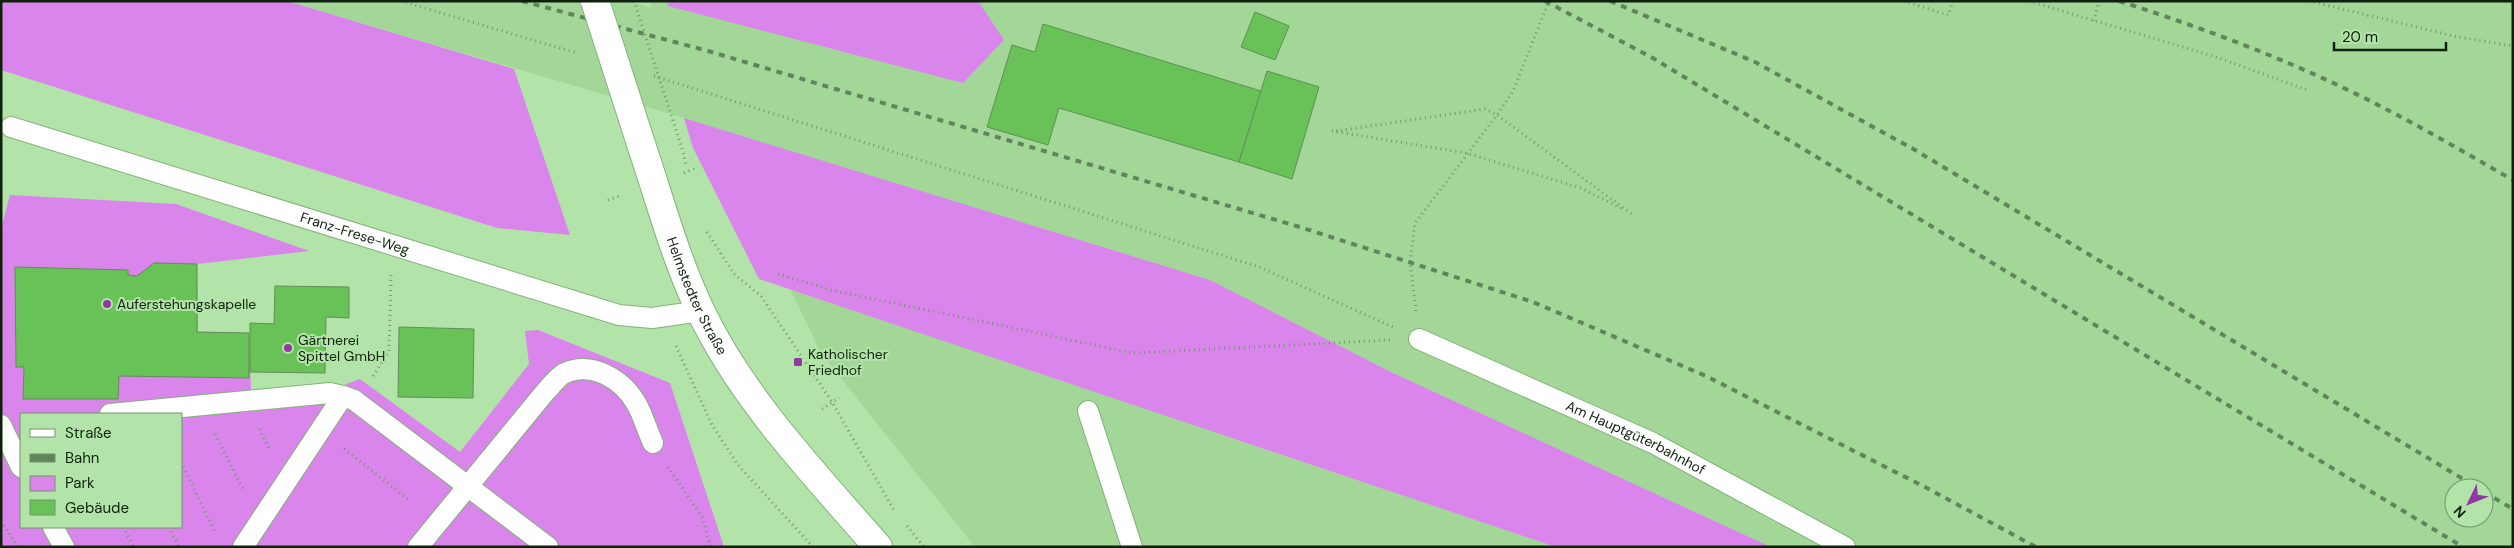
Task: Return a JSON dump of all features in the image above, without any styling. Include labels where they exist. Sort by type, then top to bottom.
[{"type":"main road","name":"Helmstedter Straße","points":[[595,1],[670,236],[700,311],[718,344],[762,411],[878,547]]},
{"type":"lane","name":"Franz-Frese-Weg","points":[[11,127],[619,315],[652,318],[700,311]]},
{"type":"lane","name":"Am Hauptgüterbahnhof","points":[[1419,339],[1652,443],[1845,547]]},
{"type":"lane","points":[[418,547],[546,391],[563,374],[582,369],[604,373],[622,385],[636,404],[653,443]]},
{"type":"lane","points":[[121,413],[330,393],[348,398],[548,547]]},
{"type":"lane","points":[[243,547],[320,430],[348,398]]},
{"type":"lane","points":[[1088,411],[1132,547]]},
{"type":"lane","points":[[9,428],[20,464]]},
{"type":"lane","points":[[54,528],[64,547]]},
{"type":"path","points":[[402,1],[580,54]]},
{"type":"path","points":[[634,1],[682,148],[690,180]]},
{"type":"path","points":[[1419,339],[1410,262],[1415,223],[1513,91],[1549,1]]},
{"type":"path","points":[[1904,1],[1948,15],[1953,1]]},
{"type":"path","points":[[2029,1],[2219,58],[2307,90]]},
{"type":"path","points":[[2094,20],[2099,1]]},
{"type":"path","points":[[2309,1],[2458,37],[2513,46]]},
{"type":"path","points":[[646,73],[1259,267],[1419,339]]},
{"type":"path","points":[[1485,109],[1497,115],[1633,215],[1581,188],[1466,153],[1332,131],[1485,109]]},
{"type":"path","points":[[705,224],[708,233],[734,274],[761,296],[832,402],[894,512],[924,547]]},
{"type":"path","points":[[348,398],[389,352],[392,246]]},
{"type":"path","points":[[778,274],[831,290],[1133,353],[1419,339]]},
{"type":"path","points":[[662,317],[712,425],[738,465],[813,547]]},
{"type":"path","points":[[822,409],[839,398]]},
{"type":"path","points":[[201,406],[245,492]]},
{"type":"path","points":[[320,430],[408,499]]},
{"type":"path","points":[[653,443],[702,517],[711,547]]},
{"type":"path","points":[[182,464],[215,532]]},
{"type":"path","points":[[1,521],[18,547]]},
{"type":"path","points":[[124,528],[134,547]]},
{"type":"path","points":[[170,528],[179,547]]},
{"type":"shaded area","points":[[287,1],[630,1],[651,8],[649,1],[2513,1],[2513,547],[1771,547],[1391,372],[1210,280],[684,118]]},
{"type":"shaded area","points":[[790,289],[1556,547],[975,547],[821,353]]},
{"type":"green space","points":[[1,1],[287,1],[514,69],[570,235],[497,228],[1,70]]},
{"type":"green space","points":[[667,1],[978,1],[1004,40],[963,83],[668,6]]},
{"type":"green space","points":[[684,118],[1210,280],[1391,372],[1771,547],[1556,547],[759,279],[693,148]]},
{"type":"green space","points":[[10,195],[176,204],[309,251],[197,264],[198,332],[249,333],[251,391],[344,385],[360,379],[460,452],[529,364],[525,331],[538,330],[670,383],[724,547],[1,547],[1,229]]},
{"type":"building","points":[[1255,12],[1289,26],[1275,60],[1241,47]]},
{"type":"building","points":[[1043,24],[1261,91],[1239,162],[1059,108],[1048,145],[987,127],[1012,45],[1035,52]]},
{"type":"building","points":[[1267,71],[1319,87],[1292,179],[1239,162]]},
{"type":"building","name":"Auferstehungskapelle","points":[[154,263],[197,264],[197,332],[249,333],[249,378],[119,376],[118,399],[23,399],[24,367],[16,367],[15,267],[128,270],[128,275],[137,276]]},
{"type":"building","name":"Gärtnerei Spittel GmbH","points":[[275,286],[349,287],[349,318],[326,317],[325,373],[250,372],[250,323],[274,324]]},
{"type":"building","name":"Gärtnerei Spittel GmbH","points":[[399,327],[474,329],[473,398],[398,397]]},
{"type":"railway","points":[[522,1],[708,51],[1303,228],[1533,302],[1706,376],[1925,487],[2036,547]]},
{"type":"railway","points":[[1545,1],[1651,57],[2463,547]]},
{"type":"railway","points":[[1610,1],[1755,62],[1915,150],[2461,478]]},
{"type":"railway","points":[[2119,1],[2219,36],[2349,90],[2447,142],[2513,180]]},
{"type":"railway","points":[[2494,498],[2513,509]]},
{"type":"place","name":"Auferstehungskapelle","points":[[107,304]]},
{"type":"place","name":"Gärtnerei Spittel GmbH","points":[[288,348]]},
{"type":"place","name":"Katholischer Friedhof","points":[[798,362]]}]
